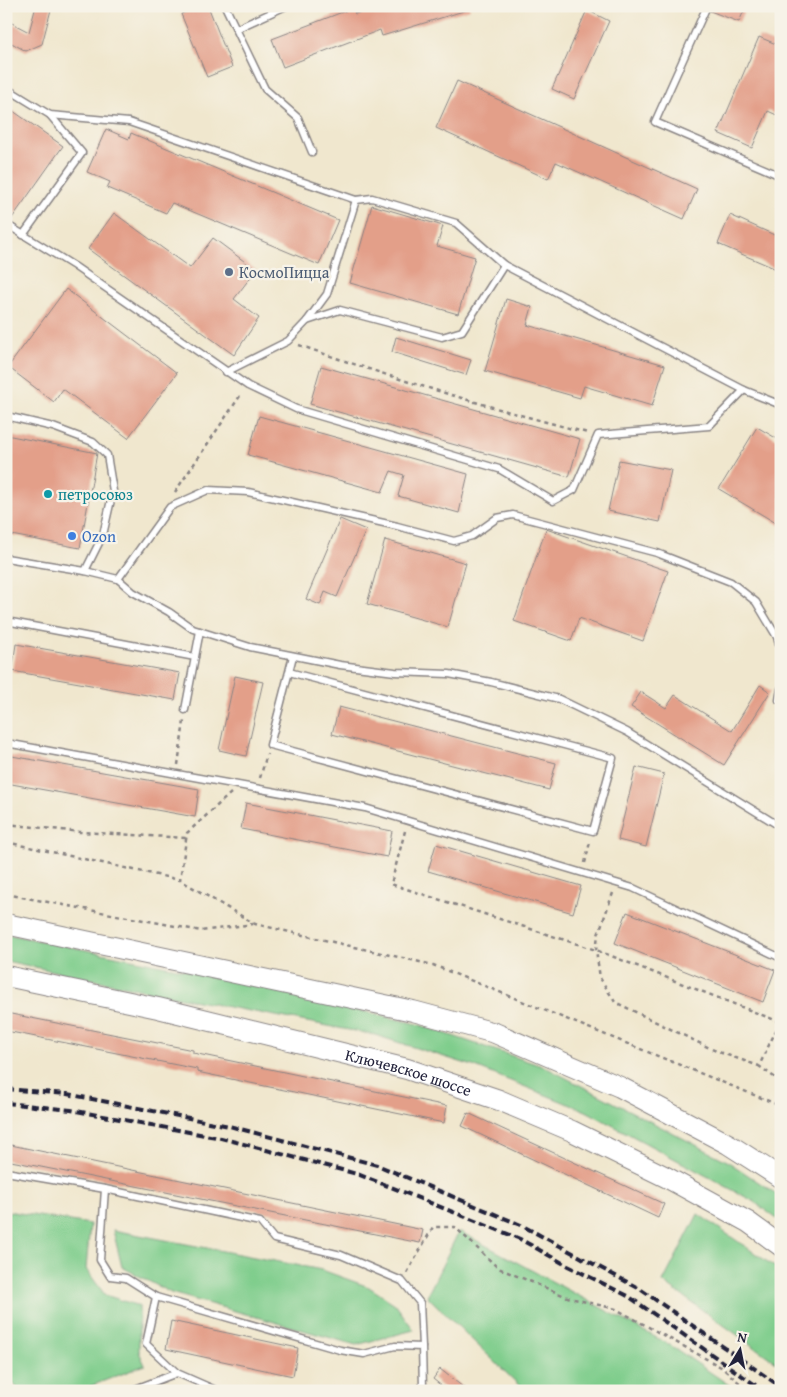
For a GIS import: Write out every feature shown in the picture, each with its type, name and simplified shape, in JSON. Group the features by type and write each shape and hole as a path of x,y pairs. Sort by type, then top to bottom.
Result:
{"main road":[{"path":"6,924 403,1009 495,1033 620,1088 728,1144 781,1178"},
{"name":"Ключевское шоссе","path":"6,976 158,1008 408,1069 499,1100 572,1131 666,1177 748,1222 781,1246"}],"lane":[{"path":"225,6 265,89 298,118 312,152"},
{"path":"236,29 286,6"},
{"path":"707,6 656,122 781,176"},
{"path":"6,88 50,115 82,153 23,235"},
{"path":"50,115 129,122 356,200 372,198 456,223 504,265 744,390 781,405"},
{"path":"226,372 288,341 307,321 327,294 356,200"},
{"path":"6,224 74,266 248,386 296,409 500,469 553,501 574,490 598,435 710,426 744,390"},
{"path":"307,321 340,310 442,337 462,331 504,265"},
{"path":"6,416 53,427 93,442 107,455 113,491 102,535 85,571"},
{"path":"118,579 170,507 208,490 248,492 454,541 472,536 497,518 513,514 657,553 731,582 756,602 777,637 781,652"},
{"path":"6,558 85,571 118,579 133,592 170,612 193,629 250,647 340,665 395,672 449,674 491,682 559,699 626,732 781,827"},
{"path":"6,621 195,657"},
{"path":"185,710 200,631"},
{"path":"289,672 613,758 594,830 270,745 293,656"},
{"path":"779,700 781,689"},
{"path":"6,743 365,808 633,888 781,958"},
{"path":"6,1172 105,1189 260,1222 274,1239 341,1256 402,1281 420,1303 423,1387 428,1391"},
{"path":"105,1189 100,1260 110,1276 126,1278 156,1297 340,1350 364,1354 395,1346 422,1347"},
{"path":"156,1297 146,1344 177,1373 218,1391"},
{"path":"130,1391 177,1373"}],"path":[{"path":"288,341 366,369 540,421 598,435"},
{"path":"172,497 248,386"},
{"path":"177,774 185,710"},
{"path":"257,789 270,745"},
{"path":"180,880 187,833 239,786"},
{"path":"408,820 391,884 596,950 780,1022 758,1066"},
{"path":"6,824 80,832 186,838"},
{"path":"582,873 594,830"},
{"path":"6,842 180,880 255,924 433,965 781,1106"},
{"path":"616,883 598,936 596,950 600,978 615,1002 716,1051 758,1066 781,1082"},
{"path":"6,894 201,931 255,924"},
{"path":"402,1281 433,1227 455,1227 498,1268 570,1298 616,1310 721,1366 749,1391"}],"green space":[{"path":"6,934 186,970 417,1024 545,1067 727,1161 781,1197 781,1222 753,1201 586,1111 473,1066 375,1035 166,995 6,961"},
{"path":"6,1211 90,1224 86,1269 105,1295 139,1306 139,1352 145,1365 78,1391 20,1391 6,1376"},
{"path":"698,1214 781,1271 781,1366 663,1282"},
{"path":"113,1230 322,1270 369,1287 395,1304 414,1330 356,1345 171,1293 122,1267"},
{"path":"459,1231 670,1345 738,1391 525,1391 427,1296"}],"building":[{"path":"36,6 52,6 42,44 26,51 6,40 6,20 29,32"},
{"path":"200,6 208,6 232,67 207,77 181,14"},
{"path":"379,6 469,6 470,9 382,36 380,30 283,67 272,39 353,8 355,14"},
{"path":"712,6 746,6 739,22 710,11"},
{"path":"587,10 609,21 574,99 552,89"},
{"path":"759,37 781,46 781,117 768,111 752,148 718,133"},
{"path":"457,81 697,189 684,219 556,162 548,179 436,128"},
{"path":"6,106 63,146 10,221 6,219"},
{"path":"106,129 129,139 131,133 338,220 319,265 172,203 166,213 107,188 110,182 87,172"},
{"path":"372,205 443,226 437,246 475,257 458,314 350,283"},
{"path":"114,213 190,268 213,238 256,270 234,299 259,318 234,355 88,249"},
{"path":"730,215 781,238 781,271 718,244"},
{"path":"66,289 177,373 128,438 63,389 54,402 8,367"},
{"path":"506,299 532,307 527,325 665,365 652,406 584,386 580,398 485,371"},
{"path":"396,337 471,360 466,375 392,352"},
{"path":"321,366 580,439 569,477 310,404"},
{"path":"259,416 468,474 459,513 398,496 404,475 391,471 382,492 248,455"},
{"path":"757,427 781,441 781,526 719,489"},
{"name":"петросоюз","path":"6,435 97,453 80,548 6,534"},
{"path":"619,460 671,470 660,522 608,511"},
{"path":"340,519 366,530 337,597 325,592 320,605 306,599"},
{"path":"546,529 668,571 643,641 579,618 571,641 514,621"},
{"path":"385,540 466,563 448,627 367,604"},
{"path":"16,644 180,673 175,700 12,671"},
{"path":"235,676 263,682 246,756 219,750"},
{"path":"760,685 770,692 724,765 631,707 641,692 666,708 675,695 732,731"},
{"path":"339,707 556,763 549,790 332,734"},
{"path":"6,755 199,789 195,817 6,783"},
{"path":"636,767 664,774 646,847 618,840"},
{"path":"246,803 392,831 387,857 241,829"},
{"path":"436,844 581,886 573,913 428,871"},
{"path":"627,912 775,970 763,1002 615,943"},
{"path":"6,1013 193,1050 193,1053 447,1106 444,1123 197,1072 197,1069 6,1031"},
{"path":"468,1113 664,1204 658,1218 462,1126"},
{"path":"6,1144 423,1230 420,1243 6,1160"},
{"path":"171,1321 298,1348 293,1376 166,1349"},
{"path":"440,1369 468,1391 448,1391 433,1379"}],"railway":[{"path":"6,1089 67,1094 229,1126 377,1165 521,1225 640,1289 781,1387"},
{"path":"6,1103 71,1110 221,1138 357,1174 520,1239 566,1265 628,1296 764,1391"}],"place":[{"name":"КосмоПицца","path":"229,272"},
{"name":"петросоюз","path":"48,494"},
{"name":"Ozon","path":"72,536"}]}
